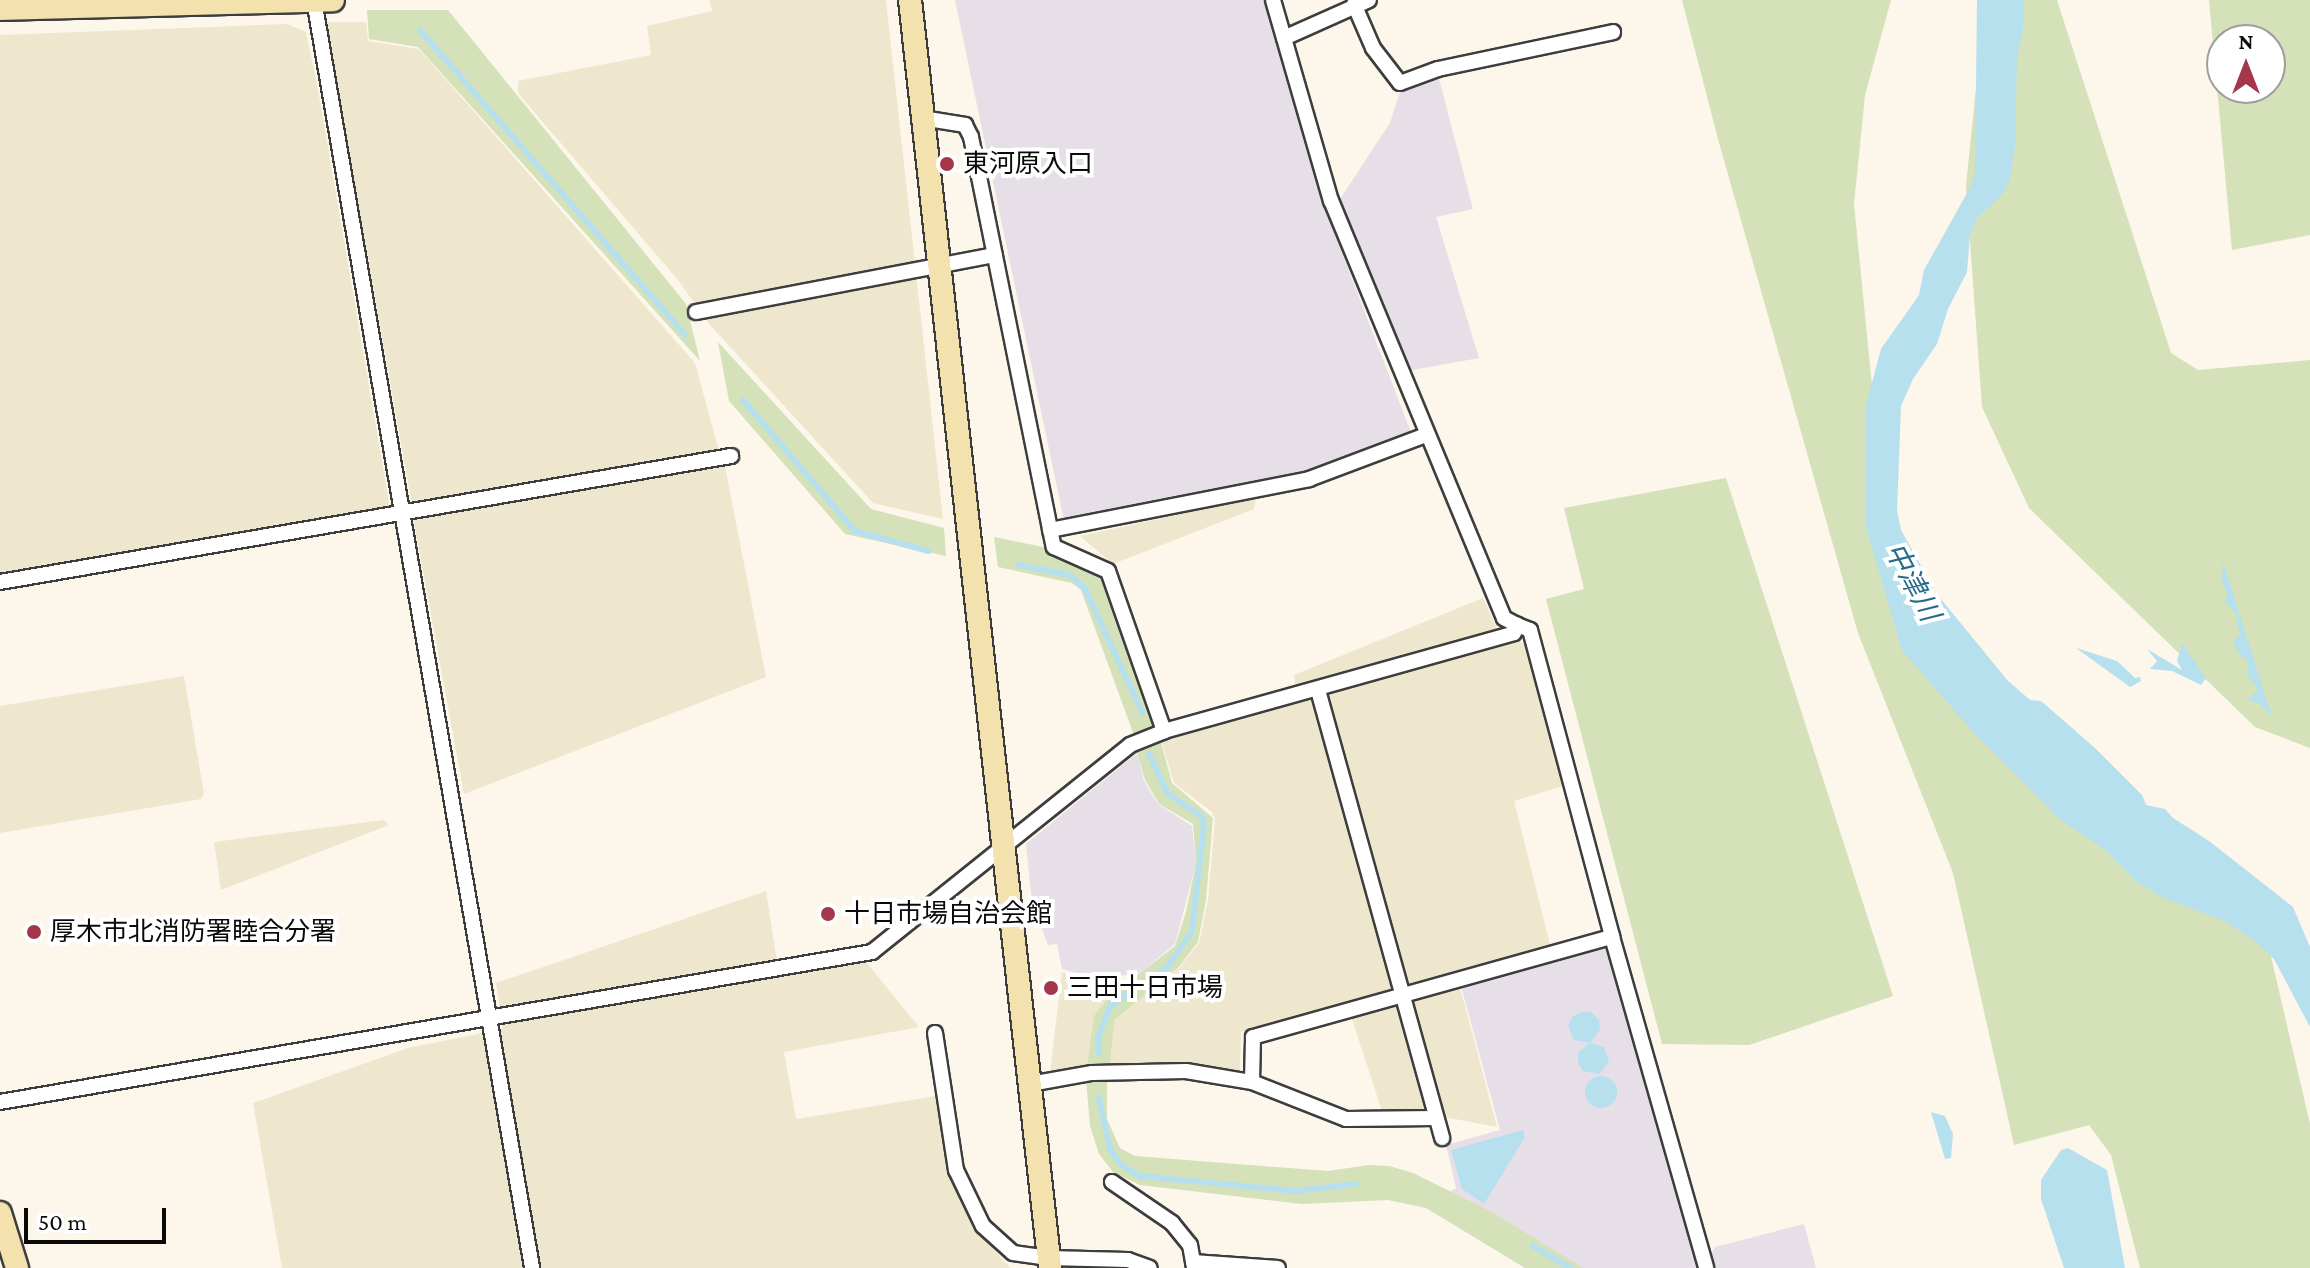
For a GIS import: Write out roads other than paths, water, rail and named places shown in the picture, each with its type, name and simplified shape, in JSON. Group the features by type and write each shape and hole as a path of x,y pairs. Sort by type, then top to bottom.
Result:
{"street":[{"path":"314,0 532,1268"},
{"path":"0,9 333,0"},
{"path":"910,0 1050,1263"},
{"path":"1273,0 1331,201 1426,435 1504,618 1530,630 1612,937 1706,1268"},
{"path":"1284,38 1354,4 1369,0"},
{"path":"1354,4 1373,48 1400,83 1438,69 1577,33 1613,32"},
{"path":"922,118 965,125 971,137 1054,547 1108,571 1164,731"},
{"path":"696,312 995,255"},
{"path":"1050,530 1309,479 1426,435"},
{"path":"0,582 731,456"},
{"path":"0,1102 872,952 1130,745 1164,731 1514,633 1517,625"},
{"path":"1318,690 1442,1138"},
{"path":"1252,1082 1253,1037 1612,937"},
{"path":"935,1033 956,1170 983,1226 1013,1253 1050,1263 1128,1260 1150,1268"},
{"path":"1030,1084 1092,1073 1186,1071 1252,1082 1346,1119 1436,1118"},
{"path":"1112,1182 1172,1223 1190,1245 1193,1265 1278,1268"},
{"path":"0,1213 17,1268"}],"water":[{"name":"中津川","path":"1977,0 2023,0 2024,22 2017,58 2015,148 2010,179 2001,196 1977,218 1970,235 1967,272 1948,309 1937,344 1913,379 1901,406 1897,510 1901,530 1936,593 2008,681 2030,700 2041,701 2095,748 2142,795 2146,805 2165,809 2293,907 2310,947 2310,1027 2274,959 2255,941 2225,921 2164,898 2137,882 2107,851 2059,819 1972,731 1902,650 1865,524 1866,405 1881,349 1919,295 1924,270 1971,186 1975,172"},
{"path":"2223,561 2272,717 2259,703 2247,700 2257,691 2256,685 2247,677 2248,661 2240,655 2233,642 2241,634 2236,623 2238,616 2224,601 2228,596 2222,580"},
{"path":"2182,643 2206,678 2201,685 2172,671 2150,669 2157,661 2147,649 2182,670 2177,661"},
{"path":"2076,648 2117,661 2135,678 2140,677 2141,681 2130,687"},
{"path":"1581,1012 1591,1012 1599,1020 1600,1030 1590,1043 1604,1047 1609,1062 1599,1074 1583,1071 1578,1063 1578,1053 1589,1043 1574,1040 1568,1026 1572,1017"},
{"path":"1601,1076 1612,1081 1617,1092 1612,1103 1601,1108 1590,1103 1585,1092 1590,1081"},
{"path":"1931,1112 1945,1116 1953,1134 1951,1158 1945,1159"},
{"path":"1523,1130 1525,1137 1484,1204 1462,1189 1451,1150"},
{"path":"2068,1148 2107,1170 2125,1268 2064,1268 2041,1199 2041,1180 2061,1150"}],"waterway":[{"path":"420,30 685,335"},
{"path":"743,400 855,531 928,551"},
{"path":"1019,565 1070,575 1085,589 1142,712"},
{"path":"1099,1053 1098,1038 1110,1006 1168,966 1192,931 1204,824 1200,815 1168,794 1149,754"},
{"path":"1099,1098 1110,1149 1120,1164 1140,1176 1295,1191 1356,1184"},
{"path":"1533,1246 1570,1268"}],"place":[{"name":"東河原入口","path":"947,164"},
{"name":"十日市場自治会館","path":"828,914"},
{"name":"厚木市北消防署睦合分署","path":"34,932"},
{"name":"三田十日市場","path":"1051,988"}]}
